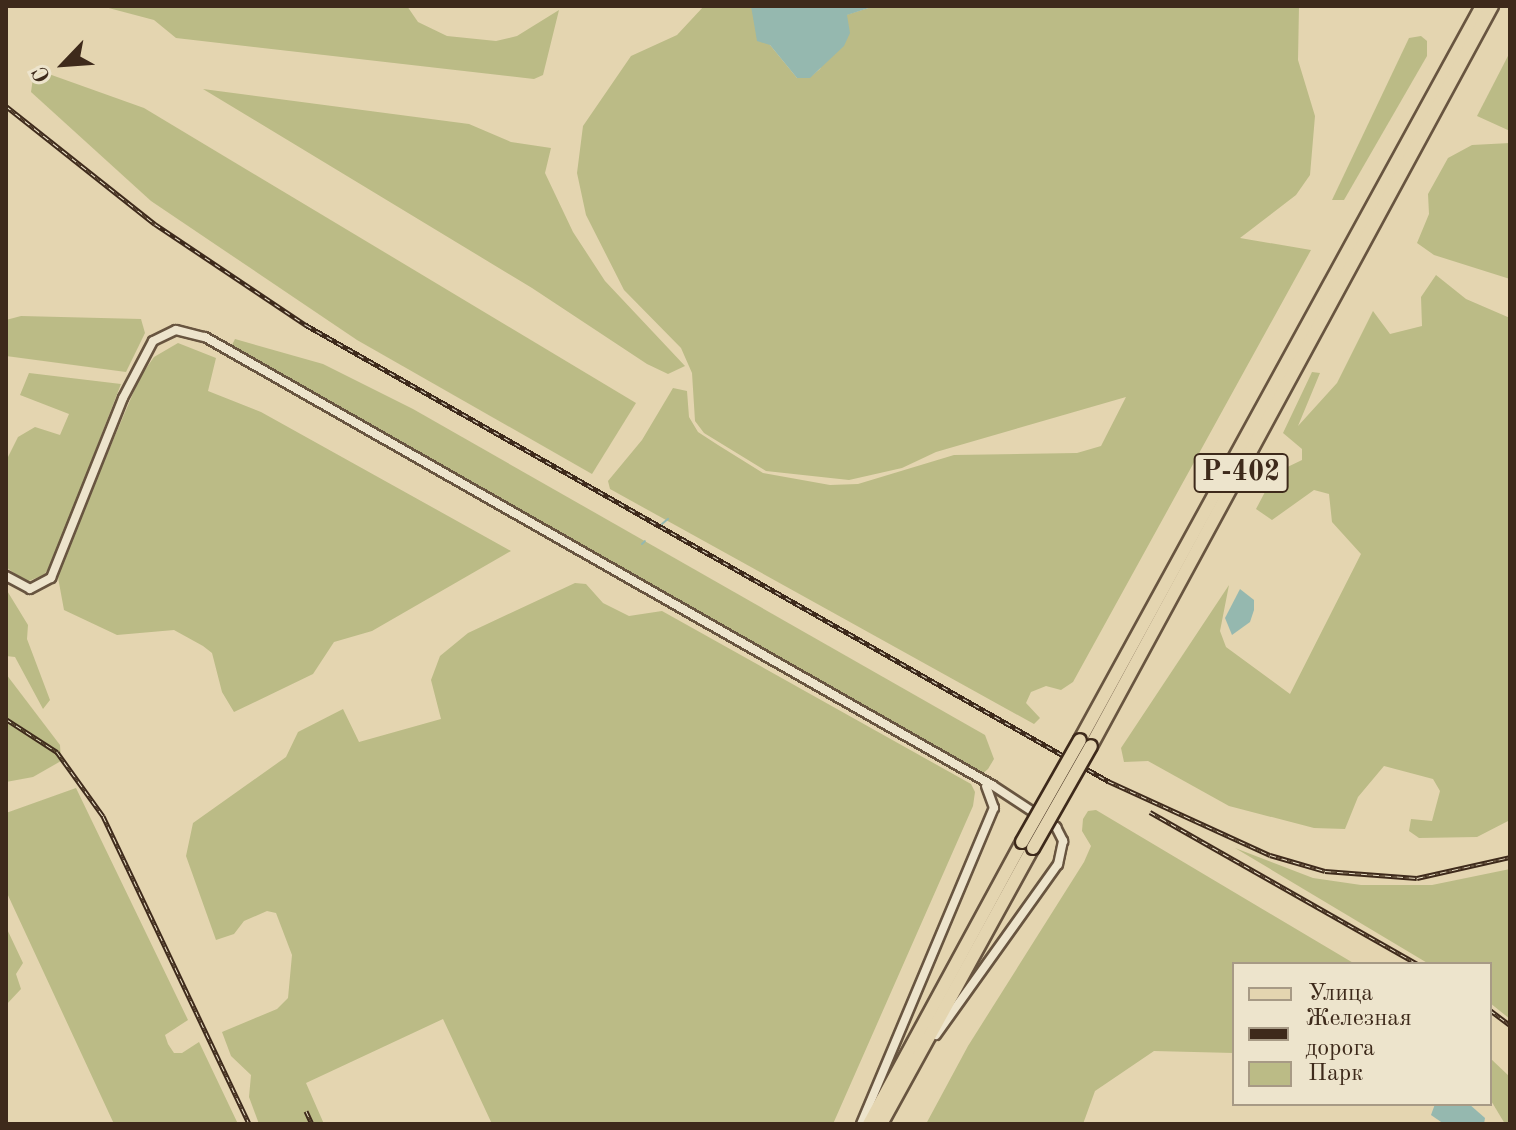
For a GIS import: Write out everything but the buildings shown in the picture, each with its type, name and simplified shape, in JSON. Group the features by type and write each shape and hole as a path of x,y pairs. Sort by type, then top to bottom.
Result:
{"main road":[{"name":"Р-402","path":"1086,743 1482,6"},
{"name":"Р-402","path":"869,1124 1086,743 1492,6"},
{"name":"Р-402","path":"881,1124 1028,845"}],"street":[{"path":"6,576 30,589 51,578 144,355 163,334 190,332 321,401 1028,807 1060,833 1062,856 930,1045 888,1124"},
{"path":"861,1124 994,808 991,790 962,770"},
{"path":"994,808 1008,801 1028,807"}],"green space":[{"path":"101,6 407,6 418,22 447,36 496,41 517,36 559,10 543,75 534,79 176,38 154,20"},
{"path":"704,6 751,6 770,45 797,78 810,77 820,69 846,15 875,6 1299,6 1298,60 1315,116 1310,175 1296,195 1240,238 1311,250 1073,682 1061,690 1046,686 1031,692 1026,703 1040,718 1034,724 610,489 608,481 642,440 673,388 687,391 689,417 698,432 763,473 830,485 858,484 954,455 1077,453 1101,446 1126,397 936,452 902,468 849,480 766,471 704,433 695,421 692,373 681,348 624,290 586,215 577,173 583,126 631,56 677,35"},
{"path":"1421,36 1427,41 1427,56 1344,200 1332,200 1409,38"},
{"path":"1510,52 1510,131 1477,116"},
{"path":"46,73 144,108 636,403 592,474 357,340 151,201 31,92 33,78"},
{"path":"203,89 469,124 511,142 551,148 545,173 573,232 605,281 685,366 668,374 647,364 532,288"},
{"path":"1510,143 1510,279 1434,255 1417,243 1429,214 1428,194 1448,158 1472,145"},
{"path":"1436,275 1466,299 1510,318 1510,820 1477,837 1419,838 1409,831 1411,819 1432,821 1440,791 1433,779 1384,766 1358,797 1345,829 1314,828 1229,806 1148,761 1124,762 1121,748 1229,585 1220,631 1226,647 1290,694 1361,554 1332,522 1329,494 1314,490 1272,520 1256,509 1275,473 1302,460 1302,449 1283,433 1312,372 1320,373 1298,426 1337,383 1373,311 1390,334 1422,326 1421,297"},
{"path":"21,316 141,319 145,333 126,372 6,356 6,320"},
{"path":"235,339 323,364 413,409 985,735 994,759 982,774 848,702 232,345"},
{"path":"178,343 216,358 208,391 261,412 511,551 372,631 334,642 313,674 234,712 222,692 212,653 203,646 174,630 117,635 64,610 57,572 140,377 154,357"},
{"path":"29,373 121,384 51,565 44,575 26,582 6,567 6,461 18,437 35,427 60,435 69,414 20,395"},
{"path":"575,583 586,584 603,603 629,616 662,611 971,784 975,792 973,806 833,1124 492,1124 443,1019 306,1083 324,1124 259,1124 249,1097 251,1075 231,1056 222,1032 277,1009 288,998 292,955 276,913 267,911 244,921 234,934 216,940 186,856 193,823 286,757 298,732 343,709 359,742 441,719 431,680 440,656 468,633"},
{"path":"6,589 28,625 27,639 50,700 43,709 15,657 6,656"},
{"path":"6,674 60,745 61,761 33,777 6,782"},
{"path":"76,788 188,1020 165,1035 168,1044 174,1053 182,1053 199,1042 238,1124 114,1124 6,891 6,813"},
{"path":"1096,810 1352,962 1232,962 1232,1053 1154,1051 1095,1091 1083,1124 926,1124 968,1046 1084,862 1091,846 1082,831 1083,819 1088,811"},
{"path":"1235,848 1313,878 1361,885 1432,885 1510,869 1510,1019 1492,1005 1492,962 1426,962"},
{"path":"6,927 23,963 16,974 21,989 6,1005"},
{"path":"1492,1060 1510,1077 1510,1124 1505,1124 1492,1102"}],"water":[{"path":"751,6 875,6 847,15 850,33 844,46 810,78 797,78 770,45 757,41"},
{"path":"1240,589 1254,600 1254,610 1250,622 1232,635 1225,618"},
{"path":"1434,1106 1471,1106 1485,1118 1484,1124 1444,1124 1431,1115"}],"waterway":[{"path":"662,524 668,519"},
{"path":"642,544 645,541"}],"railway":[{"path":"6,106 155,224 306,325 1108,781 1270,855 1325,871 1417,878 1510,857"},
{"path":"6,719 57,752 103,816 249,1124"},
{"path":"1150,812 1414,962"},
{"path":"1492,1012 1510,1025"},
{"path":"306,1111 312,1124"}]}
